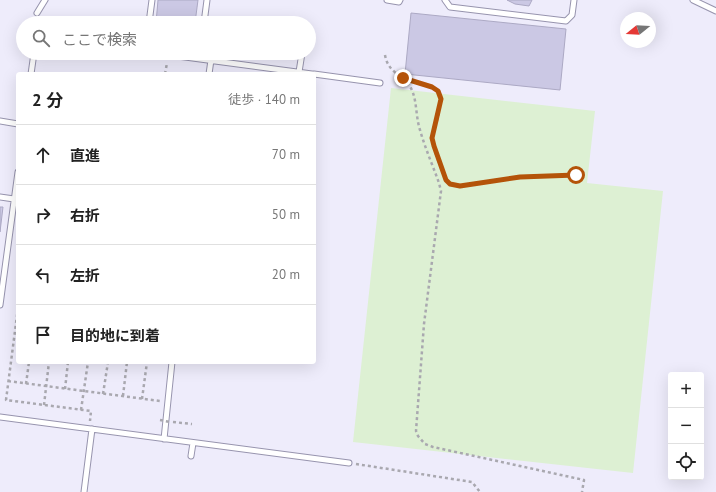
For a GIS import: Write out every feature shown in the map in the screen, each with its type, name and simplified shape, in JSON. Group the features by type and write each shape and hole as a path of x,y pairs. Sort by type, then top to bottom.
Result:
{"lane":[{"path":"37,13 45,0"},
{"path":"150,16 152,0"},
{"path":"205,16 207,0"},
{"path":"388,0 399,2 400,0"},
{"path":"445,0 450,7 566,21 572,15 574,0"},
{"path":"693,0 716,11"},
{"path":"31,72 33,60"},
{"path":"209,72 211,60 299,72 301,60"},
{"path":"316,74 380,83"},
{"path":"0,122 16,124"},
{"path":"0,305 16,186"},
{"path":"0,198 14,199"},
{"path":"164,439 172,364"},
{"path":"0,417 349,463"},
{"path":"84,492 90,429"},
{"path":"190,456 193,443"}],"path":[{"path":"385,55 386,62 389,67 410,84 415,96 420,131 441,191 424,324 416,431 418,436 425,444 433,448 584,480 582,492"},
{"path":"403,78 432,87 438,91 441,99 432,138 446,180 450,184 460,186 520,177 576,175 583,173"},
{"path":"16,323 6,400 91,411 90,429"},
{"path":"26,384 29,364"},
{"path":"44,404 49,364"},
{"path":"65,389 68,364"},
{"path":"81,410 88,364"},
{"path":"103,394 108,364"},
{"path":"123,396 127,364"},
{"path":"142,399 147,364"},
{"path":"8,381 162,402"},
{"path":"160,420 192,424"},
{"path":"349,463 472,482 480,492"}],"shaded area":[{"path":"0,0 716,0 716,492 0,492"}],"green space":[{"path":"391,88 595,111 587,183 663,191 633,473 353,442"}],"building":[{"path":"158,0 198,0 196,16 157,16"},
{"path":"507,0 532,0 529,6 515,4"},
{"path":"411,13 566,29 560,90 405,74"},
{"path":"0,207 3,207 0,232"}],"route":[{"path":"403,78 432,87 438,91 441,99 432,138 446,180 450,184 460,186 520,177 576,175"}]}
